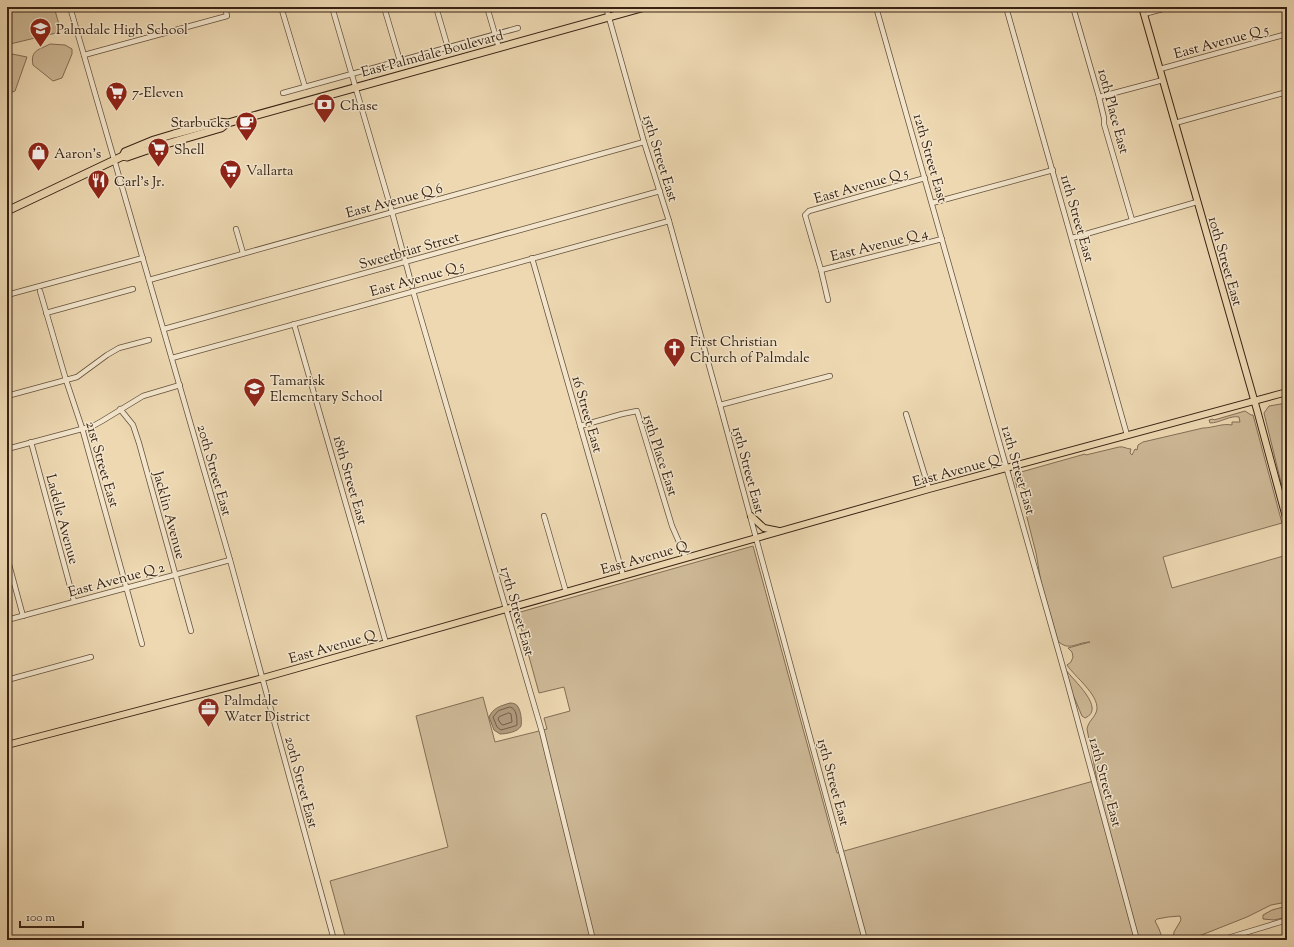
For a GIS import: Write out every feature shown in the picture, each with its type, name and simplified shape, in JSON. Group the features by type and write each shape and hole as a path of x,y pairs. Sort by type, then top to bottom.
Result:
{"highway":[{"name":"East Palmdale Boulevard","path":"123,156 127,158 176,141 221,128 226,124 645,7"},
{"name":"East Palmdale Boulevard","path":"7,211 123,156 124,152 154,140 218,122 226,124"},
{"path":"176,141 178,138 200,130 205,126"}],"main road":[{"name":"10th Street East","path":"1142,7 1287,521"},
{"name":"East Avenue Q","path":"7,745 263,678 929,489 1287,392"},
{"path":"751,516 764,528 780,531"}],"street":[{"name":"20th Street East","path":"70,7 230,560 334,940"},
{"path":"84,55 227,16 225,7"},
{"path":"281,7 305,87"},
{"name":"17th Street East","path":"332,7 542,732 593,940"},
{"path":"384,7 400,61"},
{"path":"436,7 448,48"},
{"path":"487,7 499,48"},
{"name":"15th Street East","path":"606,7 644,142 669,221 751,516 865,940"},
{"name":"12th Street East","path":"876,7 1008,468 1136,940"},
{"name":"11th Street East","path":"1006,7 1127,435"},
{"name":"10th Place East","path":"1073,7 1132,220"},
{"path":"1144,14 1170,7"},
{"name":"East Palmdale Boulevard","path":"283,93 518,28"},
{"name":"East Avenue Q 5","path":"1160,69 1287,34"},
{"path":"1099,98 1163,80"},
{"path":"1175,123 1287,92"},
{"name":"East Avenue Q 6","path":"149,280 644,142"},
{"path":"932,203 1053,170"},
{"name":"East Avenue Q 5","path":"821,270 805,215 809,211 925,178"},
{"name":"Sweetbriar Street","path":"164,329 660,191"},
{"path":"1072,238 1197,202"},
{"name":"East Avenue Q 5","path":"172,358 294,324 413,288 669,221"},
{"path":"236,229 243,253"},
{"name":"East Avenue Q 4","path":"821,270 942,239"},
{"path":"7,295 143,258"},
{"name":"16 Street East","path":"532,258 623,576"},
{"path":"821,270 828,300"},
{"path":"46,313 133,289"},
{"name":"21st Street East","path":"40,291 66,380 82,428 142,644"},
{"name":"18th Street East","path":"294,324 386,643"},
{"path":"7,396 77,377 119,348 148,340"},
{"path":"720,405 830,376"},
{"path":"7,449 102,421 143,396 180,385"},
{"name":"Jacklin Avenue","path":"120,409 133,425 139,443 191,631"},
{"name":"15th Place East","path":"580,426 637,411 672,526 686,558"},
{"path":"906,414 929,489"},
{"name":"Ladelle Avenue","path":"31,442 74,601"},
{"path":"544,516 566,592"},
{"path":"7,557 23,616"},
{"name":"East Avenue Q 2","path":"7,620 230,560"},
{"path":"7,680 91,657"},
{"path":"1221,940 1287,920"}],"shaded area":[{"path":"11,7 54,7 60,28 56,33 10,44 7,29 7,16"},
{"path":"50,44 65,45 72,49 72,54 62,78 53,81 33,65 32,60 36,51"},
{"path":"7,53 27,57 15,91 7,94"},
{"path":"1287,403 1287,507 1264,413 1269,406"},
{"path":"1245,411 1253,415 1282,523 1163,557 1172,588 1287,555 1287,902 1271,905 1247,917 1194,938 1201,937 1196,940 1173,940 1174,932 1181,920 1180,916 1157,919 1155,921 1163,940 346,940 330,881 448,847 416,716 483,697 495,742 547,729 544,718 570,711 564,687 539,693 517,613 753,546 837,853 1097,780 1087,729 1096,712 1096,703 1094,697 1067,665 1071,662 1073,657 1072,652 1068,648 1090,642 1066,646 1058,641 1041,582 1036,553 1022,498 1030,493 1018,486 1017,488 1014,474 1085,454 1119,447 1131,449 1130,453 1132,455 1135,449 1137,450 1138,445 1143,442 1203,428 1232,425 1232,422 1240,422 1239,417 1229,418 1214,423 1210,423 1209,420 1214,420"},
{"path":"1066,670 1090,701 1092,708 1091,714 1085,718 1082,716 1071,690"},
{"path":"1287,906 1287,917 1274,920 1263,919 1263,915 1272,910"}],"water":[{"path":"510,703 516,704 519,709 521,726 515,731 500,734 494,730 489,717 497,708"}],"place":[{"name":"Palmdale High School","path":"41,48"},
{"name":"7-Eleven","path":"116,112"},
{"name":"Chase","path":"324,124"},
{"name":"Starbucks","path":"246,142"},
{"name":"Shell","path":"158,168"},
{"name":"Aaron's","path":"39,172"},
{"name":"Vallarta","path":"231,190"},
{"name":"Carl's Jr.","path":"99,200"},
{"name":"First Christian Church of Palmdale","path":"674,368"},
{"name":"Tamarisk Elementary School","path":"254,408"},
{"name":"Palmdale Water District","path":"208,728"}]}
